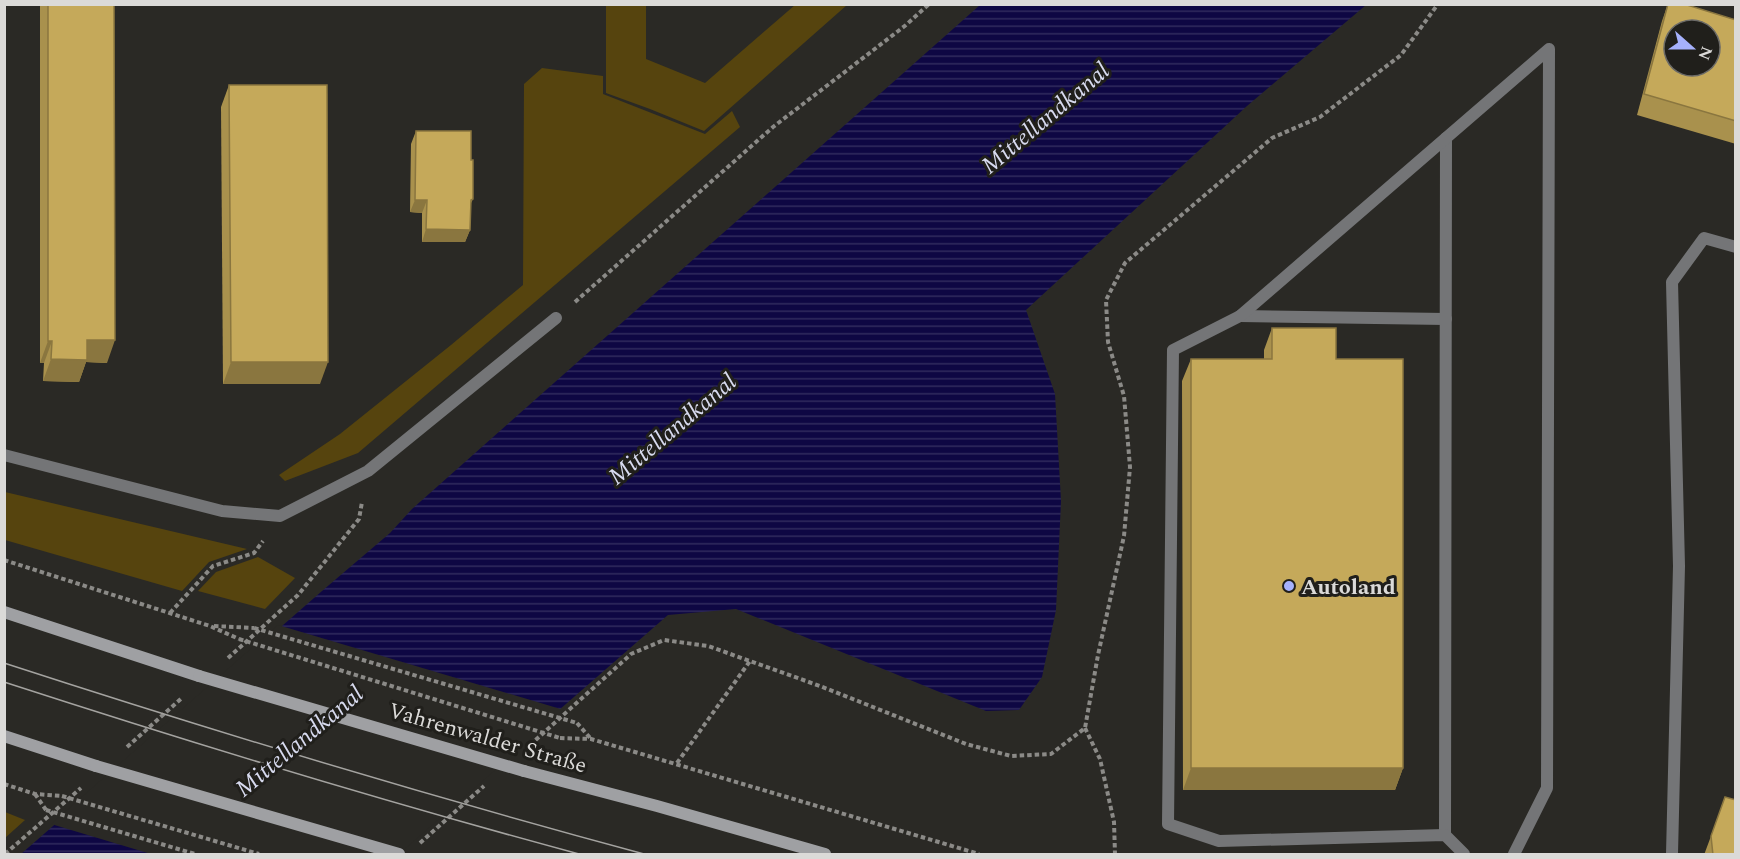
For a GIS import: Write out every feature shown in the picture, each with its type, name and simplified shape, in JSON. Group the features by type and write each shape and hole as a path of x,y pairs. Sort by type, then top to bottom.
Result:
{"main road":[{"name":"Vahrenwalder Straße","path":"4,612 199,676 524,771 657,806 825,855"},
{"path":"4,736 96,766 399,855"}],"lane":[{"path":"1445,836 1219,841 1168,824 1173,350 1240,316 1549,50 1547,788 1514,855"},
{"path":"1446,138 1445,836 1464,855"},
{"path":"1672,855 1679,566 1672,282 1704,238 1736,247"},
{"path":"1240,316 1446,319"},
{"path":"4,455 222,511 280,516 368,471 556,318"}],"path":[{"path":"556,318 773,128 906,25 929,4"},
{"path":"1114,855 1114,822 1100,759 1085,728 1124,536 1130,467 1124,396 1108,342 1106,300 1125,263 1272,138 1320,117 1401,55 1438,4"},
{"path":"224,661 298,595 359,519 368,471"},
{"path":"169,613 213,566 254,553 280,516"},
{"path":"4,560 210,626 239,639 560,738 591,739 979,855"},
{"path":"210,626 254,628 577,723 591,739"},
{"path":"527,747 631,654 664,640 708,646 820,686 966,744 1011,756 1051,754 1085,728"},
{"path":"677,764 750,661"},
{"path":"119,754 189,692"},
{"path":"4,784 35,794 62,796 259,855"},
{"path":"5,855 84,785"},
{"path":"415,847 484,785"},
{"path":"35,794 46,810 195,855"}],"shaded area":[{"path":"606,5 646,5 646,59 705,83 795,5 847,5 704,131 606,93"},
{"path":"542,68 603,76 603,94 705,134 732,111 740,127 358,453 285,481 279,475 340,434 523,285 524,84"},
{"path":"5,492 247,549 209,562 182,591 5,540"},
{"path":"258,557 295,578 265,609 198,591 216,572"},
{"path":"5,812 25,820 4,838"}],"water":[{"name":"Mittellandkanal","path":"980,5 1366,5 1247,106 1026,310 1055,394 1061,501 1056,610 1042,677 1019,710 986,711 736,609 668,615 394,854 21,854 390,533 412,509"}],"pier":[{"path":"278,625 564,710 399,854 151,854 51,824"}],"building":[{"path":"48,4 114,4 115,340 87,340 87,360 51,359 52,341 48,341"},
{"path":"1668,4 1684,4 1736,20 1736,121 1644,94 1662,26 1662,78 1722,78 1722,18 1664,18"},
{"path":"229,85 327,85 328,362 231,362"},
{"path":"416,131 471,131 473,199 471,200 470,230 426,229 427,200 415,200"},
{"name":"Autoland","path":"1272,328 1336,328 1336,359 1403,359 1403,768 1191,768 1191,359 1272,359"},
{"path":"1725,797 1736,800 1736,855 1713,855 1711,836"}],"tram line":[{"path":"4,663 323,763 644,854"},
{"path":"4,682 291,772 579,854"}],"place":[{"name":"Autoland","path":"1289,586"}]}
